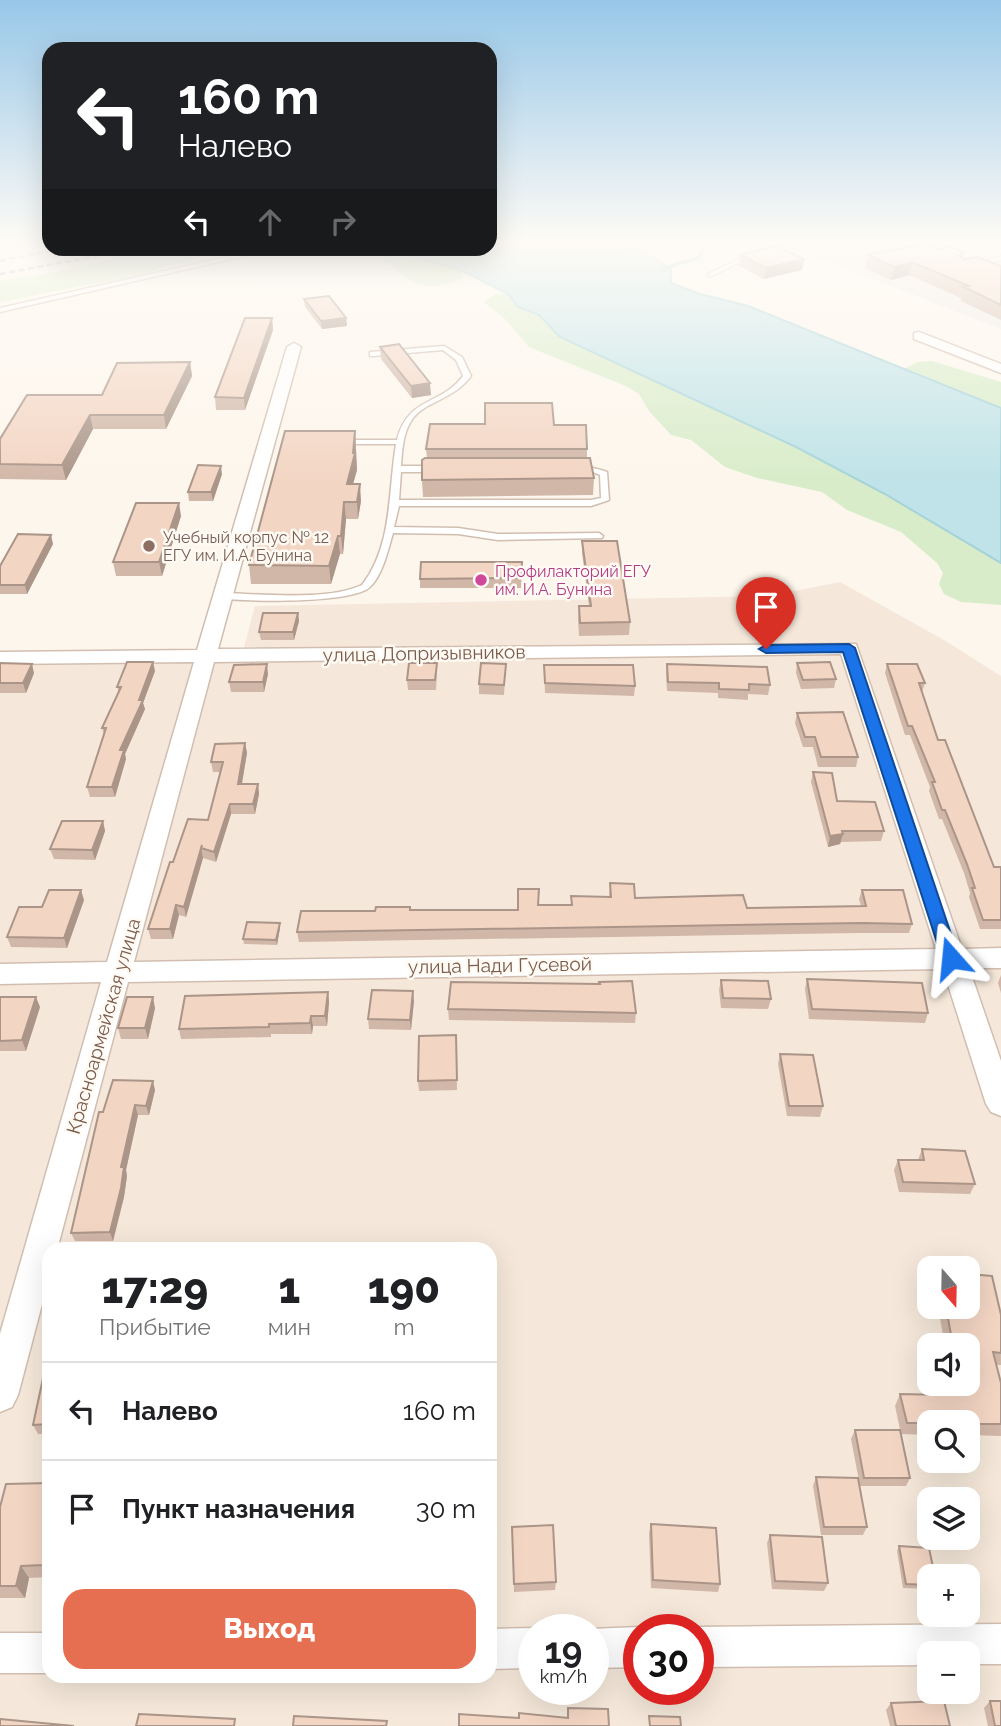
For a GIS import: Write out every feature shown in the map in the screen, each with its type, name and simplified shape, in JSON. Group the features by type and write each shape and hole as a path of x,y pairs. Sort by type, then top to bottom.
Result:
{"street":[{"path":"919,336 1001,369"},
{"name":"Красноармейская улица","path":"43,1242 223,596 274,442 295,347"},
{"name":"улица Допризывников","path":"0,658 849,648 951,958"},
{"path":"951,958 1001,1104"},
{"name":"улица Нади Гусевой","path":"0,974 1001,958"},
{"name":"Красноармейская улица","path":"0,1395 42,1244"},
{"path":"714,1647 1001,1644"},
{"path":"497,1649 518,1648"},
{"path":"0,1653 42,1653"}],"lane":[{"path":"223,596 330,596 366,586 389,530 398,470 398,442 411,415 447,396 464,380 466,369 454,354 440,348 373,354"},
{"path":"333,442 398,442"},
{"path":"394,503 591,503 605,500 604,474 589,469 562,469"},
{"path":"398,470 452,470"},
{"path":"389,530 458,531 498,537 599,536"}],"shaded area":[{"path":"984,323 1001,323 1001,329"},
{"path":"840,582 944,640 1001,676 1001,1726 0,1726 0,658 242,655 255,606 769,596"}],"green space":[{"path":"508,323 546,323 560,337 796,447 885,494 1001,563 1001,605 961,602 944,594 939,584 943,573 937,563 901,532 847,510 822,492 757,478 725,467 691,440 671,435 649,411 639,394 626,386 529,347"},
{"path":"932,361 1001,382 1001,408 904,369 918,362"}],"water":[{"path":"546,323 789,323 1001,408 1001,563 885,494 796,447 560,337"}],"building":[{"path":"243,323 270,323 244,398 215,397"},
{"path":"399,344 430,383 411,386 380,347"},
{"path":"190,362 164,415 90,415 62,465 0,464 0,439 27,395 102,395 117,363"},
{"path":"485,403 552,403 554,425 586,425 587,449 426,449 430,424 485,424"},
{"path":"285,431 355,431 355,453 347,484 360,484 357,502 344,502 341,536 338,536 329,566 249,565"},
{"path":"590,458 594,478 422,480 422,460"},
{"path":"198,465 221,466 211,492 188,492"},
{"name":"Учебный корпус № 12 ЕГУ им. И.А. Бунина","path":"136,503 179,503 159,562 113,562"},
{"path":"18,534 51,535 25,585 0,585 0,566"},
{"path":"582,541 617,541 630,622 580,623 579,606 591,606"},
{"path":"421,562 522,562 521,578 420,579"},
{"path":"263,613 298,613 293,632 259,632"},
{"path":"127,662 153,662 139,700 143,700 120,750 124,750 112,787 87,787 106,728 102,728 121,687 117,687"},
{"path":"830,662 836,679 803,680 797,663"},
{"path":"0,663 32,664 23,683 0,683"},
{"path":"409,663 437,663 435,680 407,680"},
{"path":"481,663 506,664 504,685 479,684"},
{"path":"267,664 263,682 229,682 234,665"},
{"path":"667,664 767,667 770,685 749,684 749,690 719,689 719,683 668,682"},
{"path":"887,664 917,664 925,683 919,683 938,740 945,740 994,867 1001,867 1001,920 983,920 967,864 945,810 942,810 932,782 935,782 912,726 908,726"},
{"path":"544,665 633,665 635,686 545,683"},
{"path":"843,712 858,757 821,757 815,737 805,737 797,713"},
{"path":"245,743 238,784 258,784 253,804 230,804 214,852 201,848 184,907 176,905 170,929 148,929 170,862 173,862 188,819 208,820 223,762 211,762 215,744"},
{"path":"813,772 832,773 837,801 875,802 884,831 842,831 843,834 830,836"},
{"path":"62,821 103,821 92,850 50,849"},
{"path":"610,883 634,884 635,898 743,895 747,908 866,906 862,890 903,890 912,924 297,932 301,911 375,911 376,907 410,907 410,910 518,910 518,889 539,889 538,905 572,905 571,896 611,897"},
{"path":"49,890 81,890 64,938 7,937 19,907 42,907"},
{"path":"247,922 280,923 276,940 243,939"},
{"path":"807,979 922,983 928,1013 812,1009"},
{"path":"721,980 768,981 771,999 723,998"},
{"path":"632,981 636,1013 448,1009 451,982 600,984 599,982"},
{"path":"372,990 413,991 410,1020 368,1019"},
{"path":"328,992 325,1016 311,1016 310,1023 269,1024 269,1027 179,1029 185,996"},
{"path":"0,997 36,997 22,1040 0,1041"},
{"path":"127,997 153,997 145,1028 118,1028"},
{"path":"456,1035 457,1080 418,1081 419,1036"},
{"path":"780,1054 813,1055 823,1106 789,1106"},
{"path":"113,1080 153,1081 146,1106 135,1105 121,1167 124,1167 121,1188 110,1232 71,1233 99,1112 103,1112"},
{"path":"922,1149 965,1151 975,1184 903,1182 898,1160 924,1160"},
{"path":"980,1275 992,1276 1001,1315 1001,1353 993,1352 1001,1383 1001,1424 980,1424 980,1410 917,1410 917,1423 907,1423 900,1394 980,1396 980,1333 951,1333 948,1320 980,1320"},
{"path":"42,1383 42,1424 33,1425"},
{"path":"855,1430 900,1430 910,1478 864,1478"},
{"path":"816,1477 858,1478 867,1527 824,1527"},
{"path":"42,1483 42,1565 21,1566 16,1586 0,1586 0,1507 6,1484"},
{"path":"651,1524 716,1528 720,1584 653,1580"},
{"path":"553,1525 556,1582 514,1584 512,1527"},
{"path":"770,1535 822,1537 828,1583 775,1581"},
{"path":"899,1546 929,1550 932,1564 917,1564 917,1584 906,1584"},
{"path":"990,1701 1001,1701 1001,1726 995,1726"},
{"path":"891,1703 945,1704 950,1726 896,1726"},
{"path":"568,1708 608,1709 609,1726 459,1726 459,1714 519,1718 519,1713 568,1718"},
{"path":"139,1714 235,1719 234,1726 136,1726"},
{"path":"294,1716 387,1721 386,1726 293,1726"},
{"path":"649,1716 680,1717 681,1726 650,1726"},
{"path":"0,1719 74,1726 0,1726"}],"place":[{"name":"Учебный корпус № 12 ЕГУ им. И.А. Бунина","path":"149,546"},
{"name":"Профилакторий ЕГУ им. И.А. Бунина","path":"481,580"}],"route":[{"path":"766,649 849,648 951,958"}]}
